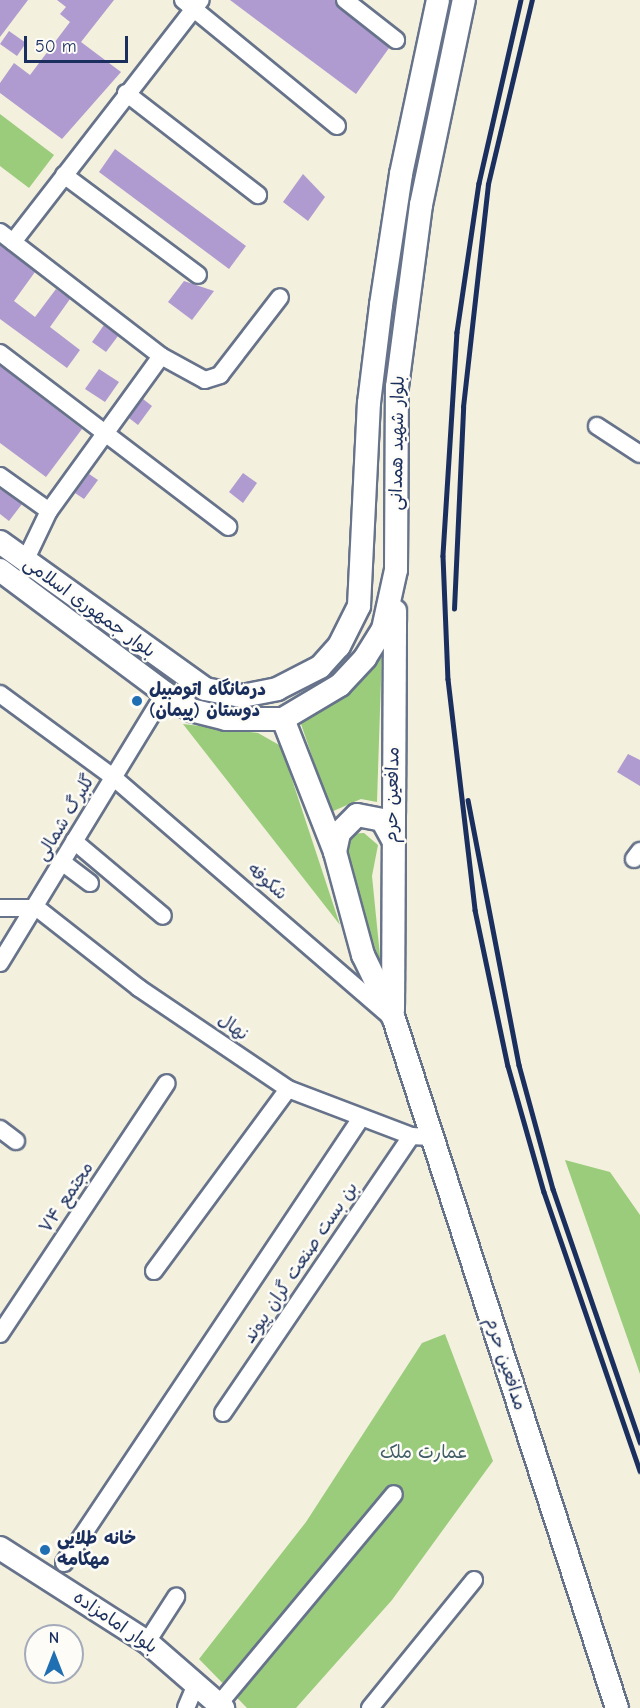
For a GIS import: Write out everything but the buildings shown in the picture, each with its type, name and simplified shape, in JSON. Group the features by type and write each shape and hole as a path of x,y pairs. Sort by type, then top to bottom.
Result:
{"main road":[{"name":"بلوار شهید همدانی","path":"178,673 226,695 260,694 320,667 348,633 362,587 375,352 401,174 438,0"},
{"name":"بلوار شهید همدانی","path":"283,719 340,685 366,658 383,629 396,570 401,355 421,205 464,0"},
{"path":"375,352 401,355"},
{"name":"بلوار جمهوری اسلامی","path":"0,542 178,673"},
{"name":"بلوار جمهوری اسلامی","path":"0,570 165,693"},
{"name":"مدافعین حرم","path":"396,570 392,838 394,1019 421,1136 616,1708"},
{"path":"178,673 165,693 191,710 226,719 283,719"},
{"name":"مدافعین حرم","path":"283,719 335,852 363,955 394,1019"},
{"path":"335,852 339,833 357,815 382,820 392,838"},
{"name":"بلوار امامزاده","path":"0,1548 147,1642 197,1682 221,1706"}],"street":[{"path":"345,0 396,40"},
{"path":"280,297 213,380 199,378 161,356 7,237 64,175 193,3 337,126"},
{"path":"126,93 258,195"},
{"path":"64,175 198,275"},
{"path":"0,353 108,431 228,527"},
{"path":"25,561 49,511 161,356"},
{"path":"597,426 640,454"},
{"path":"0,476 49,511"},
{"name":"گلبرگ شمالی","path":"0,963 37,908 74,841 165,693"},
{"name":"شکوفه","path":"0,694 113,777 394,1019"},
{"path":"74,841 163,916"},
{"path":"62,862 90,883"},
{"path":"0,908 37,908"},
{"name":"نهال","path":"37,908 139,988 288,1089 361,1118 421,1136"},
{"name":"مجتمع ۷۴","path":"0,1334 167,1083"},
{"path":"154,1271 288,1089"},
{"path":"64,1563 361,1118"},
{"path":"0,1129 16,1141"},
{"name":"بن بست صنعت گران پیوند","path":"223,1413 421,1136"},
{"path":"221,1706 394,1494"},
{"path":"369,1708 474,1580"},
{"path":"147,1642 176,1597"},
{"path":"186,1708 197,1682"}],"green space":[{"path":"0,114 54,155 29,188 0,166"},
{"path":"382,649 377,802 361,799 331,812 300,721"},
{"path":"183,724 258,733 281,746 340,925"},
{"path":"364,833 378,845 372,876 381,966 345,855 348,834"},
{"path":"565,1160 610,1172 640,1215 640,1374"},
{"name":"عمارت ملک","path":"445,1334 493,1461 392,1600 296,1708 247,1708 199,1659 306,1522 422,1343"}],"railway":[{"path":"521,0 479,183 457,332 443,556 448,679 475,910 508,1066 544,1192 640,1471"},
{"path":"454,609 463,407 488,184 532,0"},
{"path":"468,800 519,1065 553,1189 640,1442"}],"place":[{"name":"درمانگاه اتومبیل دوستان (پیمان)","path":"137,701"},
{"name":"خانه طلایی مهکامه","path":"45,1550"}]}
